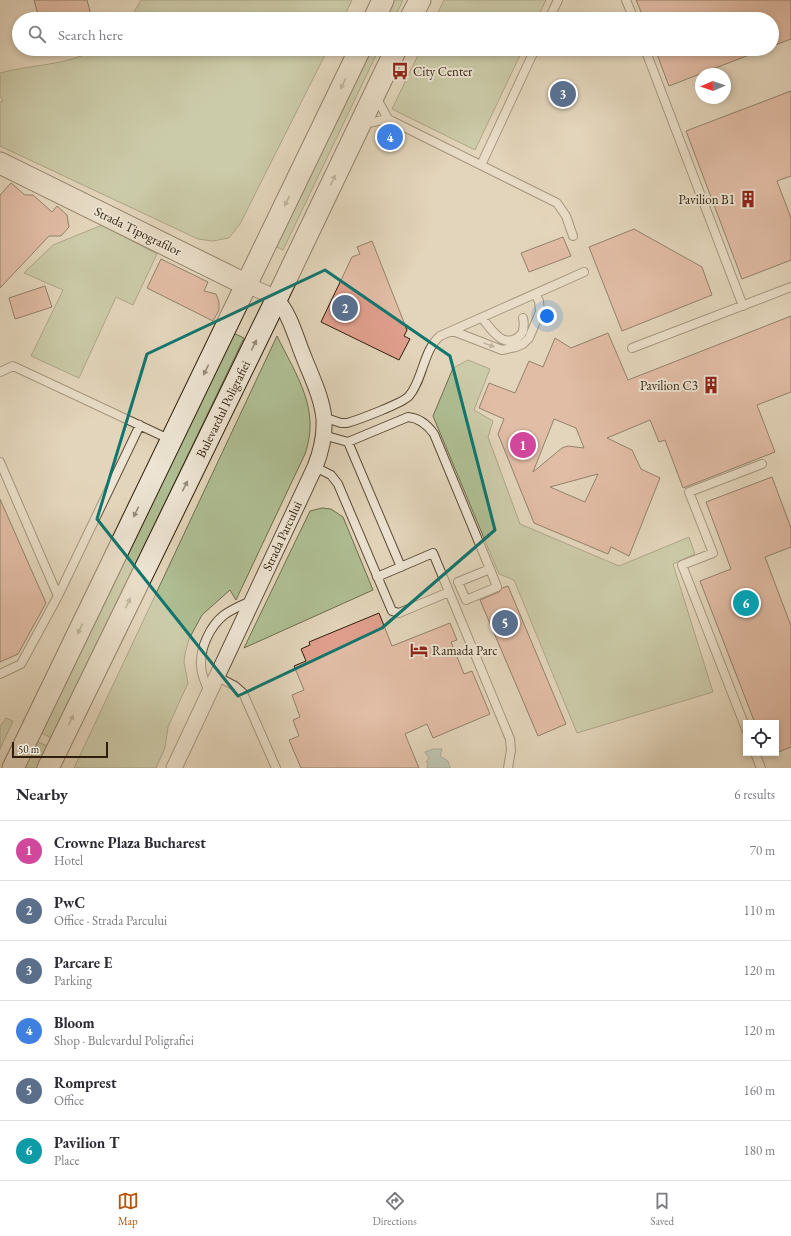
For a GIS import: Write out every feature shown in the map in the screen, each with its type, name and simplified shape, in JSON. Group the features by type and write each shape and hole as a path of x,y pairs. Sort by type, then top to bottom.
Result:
{"main road":[{"path":"377,12 383,0"},
{"path":"414,12 420,0"},
{"path":"13,768 357,56"},
{"name":"Bulevardul Poligrafiei","path":"48,768 276,300 393,56"},
{"name":"Strada Tipografilor","path":"0,163 247,285"}],"street":[{"name":"Strada Tipografilor","path":"247,285 276,300"},
{"name":"Strada Parcului","path":"174,768 319,456 323,435 323,417 319,396 292,327 276,300"}],"lane":[{"path":"552,12 558,0"},
{"path":"626,0 631,12"},
{"path":"481,166 532,56"},
{"path":"648,56 743,306"},
{"path":"374,94 388,119 557,203 566,216 573,236"},
{"path":"359,125 388,119"},
{"path":"323,417 341,423 347,423 405,400 413,391 436,340 584,272"},
{"path":"632,348 791,287"},
{"path":"453,331 502,350 523,344 529,338 540,312 536,294"},
{"path":"482,318 498,337 507,340 515,339 521,334 524,325 523,318"},
{"path":"0,372 13,366 172,440"},
{"path":"323,435 348,442 408,417 425,423 434,434 490,569 497,587 466,600 458,582 490,569"},
{"path":"0,674 21,664 58,596 140,425"},
{"path":"348,442 401,567"},
{"path":"0,462 58,596"},
{"path":"743,721 682,565 713,553 689,492 762,464"},
{"path":"315,467 331,475 336,480 392,611 399,613 449,592"},
{"path":"377,577 433,553 510,739 511,750 508,768"},
{"path":"209,692 201,664 201,656 207,638 211,630 223,616 233,609 252,600"},
{"path":"216,676 235,686 243,694 276,768"},
{"path":"756,756 761,768"}],"highlighted area":[{"path":"325,270 450,356 495,530 382,628 238,696 97,519 147,354"}],"green space":[{"path":"141,0 352,0 346,12 134,12"},
{"path":"393,0 403,0 397,12 387,12"},
{"path":"444,0 546,0 540,12 438,12"},
{"path":"82,56 324,56 240,224 229,238 213,241 198,239 0,146 0,102 3,101 0,96 0,73"},
{"path":"366,56 376,56 283,250 275,246"},
{"path":"418,56 520,56 475,150 392,109"},
{"path":"102,225 157,254 133,305 116,297 79,378 31,356 63,290 24,273 53,245"},
{"path":"229,331 244,338 52,738 37,731"},
{"path":"277,336 298,379 308,407 310,422 309,438 305,454 236,600 230,590 202,615 189,639 184,662 188,683 168,727 165,748 156,768 74,768"},
{"path":"468,360 490,369 474,410 493,421 488,437 520,524 619,566 689,537 695,554 673,564 713,692 577,733 514,580 499,574 433,416 453,368"},
{"path":"322,508 331,509 343,517 373,590 244,648 310,511"},
{"path":"6,718 13,721 0,749 0,727"},
{"path":"34,740 49,747 39,768 20,768"}],"water":[{"path":"433,749 442,749 440,756 448,761 450,768 427,768 428,763 426,762 429,758 425,752"}],"building":[{"path":"34,0 87,0 90,12 37,12"},
{"path":"636,0 791,0 791,39 779,43 779,12 641,12"},
{"path":"658,56 746,56 716,68 695,68 695,76 669,86"},
{"name":"Pavilion B1","path":"791,91 791,176 777,181 791,218 791,260 742,279 686,131"},
{"path":"11,183 25,195 33,195 52,212 57,206 67,215 69,227 61,236 49,236 0,288 0,195"},
{"path":"634,229 702,267 712,295 622,331 589,247"},
{"path":"563,237 571,256 529,272 521,253"},
{"path":"372,241 407,330 404,336 410,339 399,360 321,322 352,257 360,254 357,247"},
{"path":"161,259 208,282 204,291 216,294 219,302 219,310 213,321 147,288"},
{"path":"45,286 52,307 15,319 9,298"},
{"path":"791,316 791,392 757,405 775,452 683,488 665,440 659,442 650,420 607,438 632,450 641,469 660,478 629,556 611,547 608,554 534,523 498,434 504,419 479,408 489,383 515,393 529,361 543,367 555,338 571,348 608,333 628,380","holes":["554,419 576,428 584,448 568,446 562,448 533,472","598,474 585,502 550,487"]},
{"path":"772,477 791,528 791,547 765,557 791,626 791,747 779,752 779,720 754,720 700,581 731,569 706,502"},
{"path":"0,499 46,603 18,654 0,662"},
{"path":"508,586 566,724 538,736 480,600 499,592 502,588"},
{"path":"379,613 392,646 450,623 457,640 451,642 464,674 472,671 490,714 433,738 427,724 405,734 419,768 301,768 289,740 299,736 293,720 300,717 292,695 304,690 294,666 306,661 301,649 310,645 309,642"}],"place":[{"name":"City Center","path":"400,71"},
{"name":"Parcare E","path":"563,94"},
{"name":"Bloom","path":"390,137"},
{"name":"Pavilion B1","path":"748,199"},
{"name":"PwC","path":"345,308"},
{"name":"Pavilion C3","path":"711,385"},
{"name":"Crowne Plaza Bucharest","path":"523,445"},
{"name":"Pavilion T","path":"746,603"},
{"name":"Romprest","path":"505,623"},
{"name":"Ramada Parc","path":"419,650"}]}
